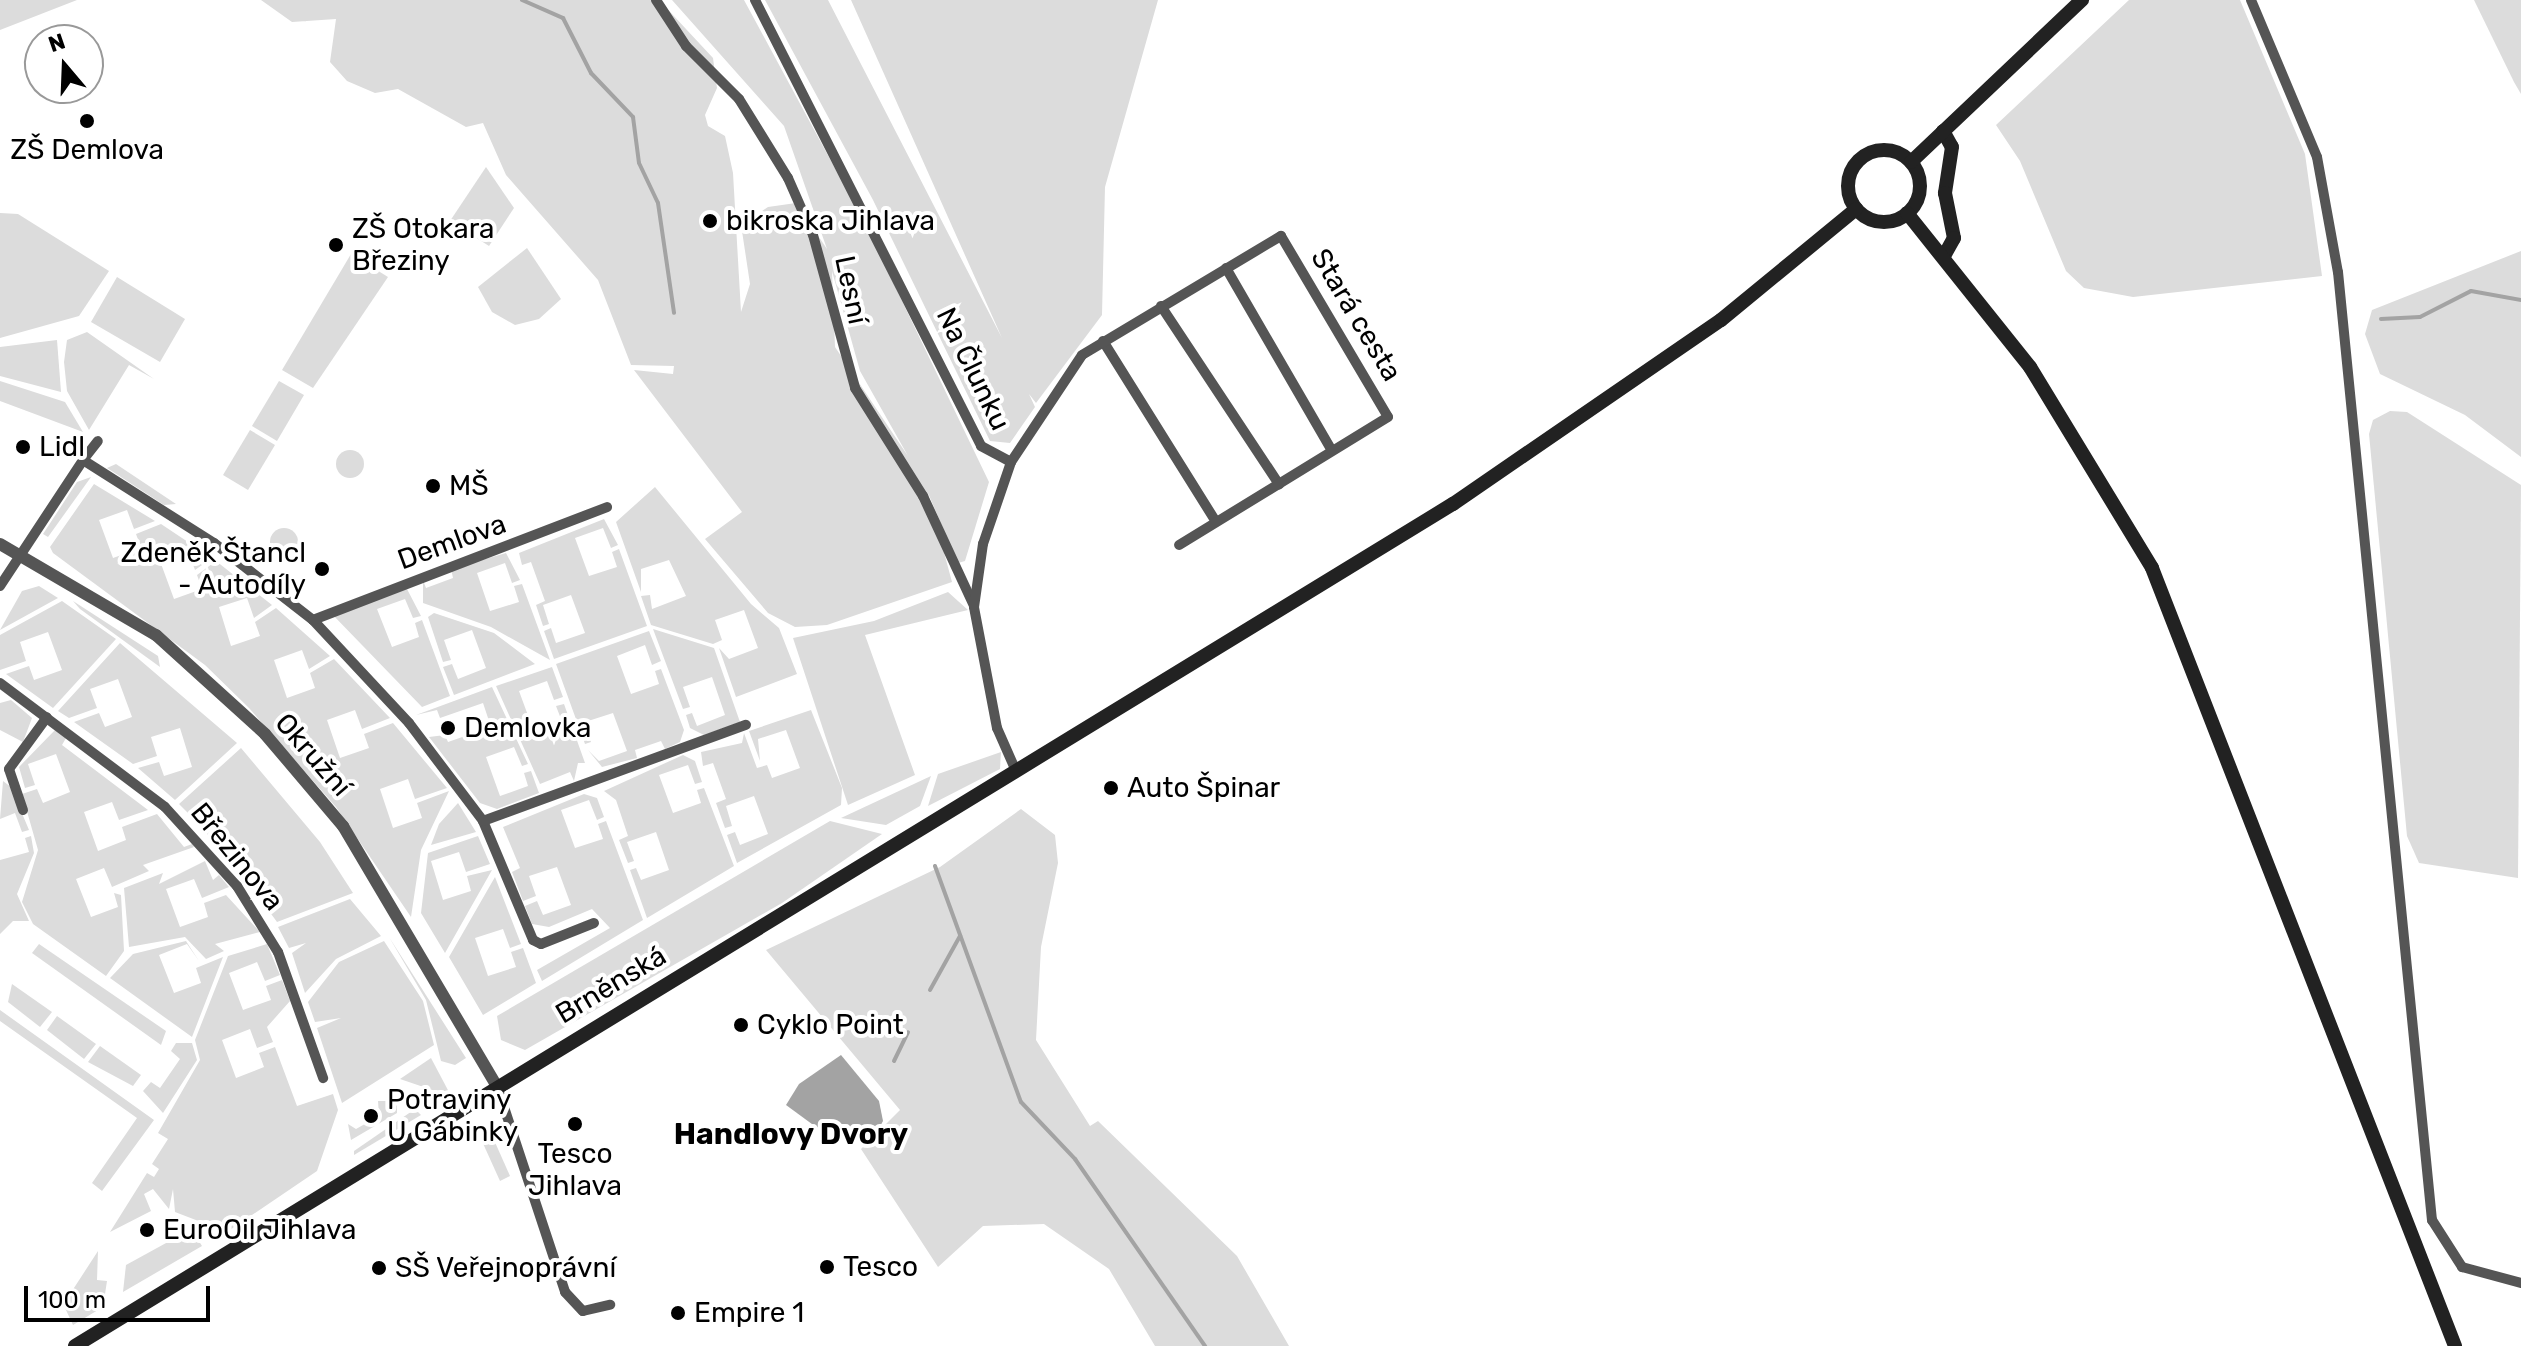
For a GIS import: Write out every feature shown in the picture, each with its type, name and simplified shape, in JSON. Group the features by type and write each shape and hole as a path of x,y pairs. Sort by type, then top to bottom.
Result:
{"main road":[{"path":"1911,162 2082,0"},
{"path":"1943,131 1952,147 1945,193 1954,238 1945,254"},
{"path":"1884,150 1911,162 1919,194 1907,213 1881,222 1856,209 1848,190 1857,162 1884,150"},
{"name":"Brněnská","path":"75,1346 497,1086 1178,674 1588,415 1721,320 1856,209"},
{"path":"1907,213 1945,254 2058,408 2152,568 2455,1346"}],"street":[{"name":"Lesní","path":"656,0 686,46 739,99 788,178 813,235 855,388 918,486 974,607"},
{"name":"Na Člunku","path":"755,0 981,446 1011,462 983,544 974,607 997,728 1016,771"},
{"path":"2251,0 2317,157 2338,272 2432,1220 2462,1267 2521,1283"},
{"name":"Stará cesta","path":"1011,462 1077,361 1103,341 1281,236 1388,417 1179,545"},
{"path":"1226,268 1332,451"},
{"path":"1161,306 1279,484"},
{"path":"1103,341 1216,522"},
{"path":"0,586 98,441"},
{"path":"83,460 214,543 313,620 409,723 483,821 533,940 541,944 594,923"},
{"name":"Demlova","path":"313,620 607,507"},
{"name":"Okružní","path":"0,544 164,642 295,768 343,826 497,1086"},
{"name":"Březinova","path":"0,683 165,807 237,886 278,952 323,1078"},
{"path":"23,810 4,771 47,717"},
{"path":"483,821 746,725"},
{"path":"497,1086 565,1292 583,1311 610,1305"}],"shaded area":[{"path":"0,0 77,0 0,30"},
{"path":"261,0 659,0 713,58 717,88 705,115 708,126 725,136 733,173 741,312 750,284 742,231 750,219 768,207 796,203 827,249 784,126 672,0 744,0 865,224 989,482 965,561 958,563 928,493 952,582 827,625 795,627 768,613 705,539 742,512 634,370 673,374 674,366 631,365 598,280 506,175 483,123 466,127 398,89 375,93 347,81 330,62 336,19 292,22","holes":["832,271 860,371 908,456 835,347"]},
{"path":"765,0 828,0 1002,338 851,0 1158,0 1105,187 1102,315 1036,403 1029,394 1035,407 1010,443 990,441 873,200"},
{"path":"2129,0 2240,0 2305,154 2322,276 2133,297 2084,288 2066,271 2020,161 1996,125"},
{"path":"2474,0 2521,0 2521,94 2514,82"},
{"path":"486,167 514,208 489,246 450,221"},
{"path":"0,213 18,214 109,271 79,316 0,338"},
{"path":"527,248 561,299 539,319 515,325 492,312 478,287"},
{"path":"2521,251 2521,457 2465,415 2380,374 2365,334 2372,310"},
{"path":"351,254 388,277 313,388 282,370"},
{"path":"117,277 185,319 160,362 91,322"},
{"path":"87,332 154,379 129,365 89,430 67,391 64,362 67,340"},
{"path":"57,340 61,392 0,376 0,347"},
{"path":"0,381 65,402 83,432 0,401"},
{"path":"279,381 304,395 277,441 252,426"},
{"path":"2390,411 2407,412 2521,485 2518,878 2419,863 2407,836 2369,434 2373,420"},
{"path":"250,430 275,445 248,490 223,475"},
{"path":"350,450 360,454 364,464 360,474 350,478 340,474 336,464 340,454"},
{"path":"116,464 176,504 164,505 107,468"},
{"path":"91,477 48,537 43,534 77,482"},
{"path":"94,484 155,521 134,529 127,510 99,520 113,558 141,548 136,534 161,524 212,558 195,570 188,551 160,561 174,599 202,589 197,575 216,561 272,605 254,618 247,598 219,607 231,646 260,636 255,622 276,608 330,656 309,669 302,650 274,660 287,698 315,688 310,673 334,659 390,718 362,729 355,710 327,720 340,758 369,748 364,734 393,723 447,788 415,799 408,779 380,789 393,828 422,818 417,803 449,791 421,850 411,917 336,807 249,708 205,665 53,553 50,547"},
{"path":"655,487 751,604 779,628 797,674 736,697 719,648 729,659 758,648 744,610 715,620 722,640 713,644 651,625 641,596 650,595 652,609 686,596 669,560 641,569 641,592 616,522"},
{"path":"604,519 618,545 611,548 603,528 575,538 589,576 617,567 612,552 619,549 647,626 554,659 544,631 551,628 556,643 585,633 571,595 543,605 549,624 543,626 536,605 545,601 531,562 522,565 519,553"},
{"path":"284,528 294,532 298,542 294,552 284,556 274,552 270,542 274,532"},
{"path":"506,553 520,580 512,583 505,563 477,573 490,611 519,602 514,586 522,584 550,660 491,627 423,603 423,580 426,588 453,578 451,569"},
{"path":"39,586 58,598 0,630 22,591"},
{"path":"407,589 421,616 413,618 405,599 377,609 392,647 419,637 415,623 422,620 450,696 422,707 331,613"},
{"path":"948,592 968,610 865,635 915,775 848,805 793,638 874,621"},
{"path":"62,601 116,639 53,708 6,674 29,666 34,680 62,670 48,632 20,642 26,661 0,670 0,635"},
{"path":"73,601 158,656 160,667 80,609"},
{"path":"434,613 494,633 535,664 454,695 443,667 452,664 458,679 486,668 472,630 444,640 451,660 443,662 428,617"},
{"path":"653,629 714,648 740,722 704,735 690,728 686,715 692,713 697,726 725,715 712,677 683,687 690,707 683,709"},
{"path":"649,631 661,661 652,665 645,645 617,656 631,694 659,684 655,671 661,669 684,730 680,742 665,749 661,741 635,750 637,758 602,767 588,750 599,761 627,751 613,713 585,722 591,742 585,744 556,664"},
{"path":"120,643 237,743 175,800 138,768 159,762 164,776 192,767 180,728 151,737 157,756 133,764 74,722 99,713 105,727 132,717 118,679 90,689 97,708 69,718 58,711"},
{"path":"552,667 563,697 554,700 547,681 519,691 533,729 561,719 556,706 564,704 585,763 578,763 574,781 570,772 540,784 496,686"},
{"path":"492,687 528,764 522,766 514,747 486,757 500,796 528,786 524,773 531,771 539,793 497,809 480,803 429,737 445,735 448,742 491,727 483,703 440,718 437,710 416,715"},
{"path":"11,700 32,718 23,742 0,730 0,703"},
{"path":"811,710 842,788 841,805 737,863 727,835 735,832 740,845 768,834 754,796 726,806 732,826 725,828 716,803 726,799 713,763 703,766 701,752 742,743 744,733 757,768 767,765 772,778 800,768 786,730 758,739 760,761 749,731"},
{"path":"55,730 66,738 62,745 148,810 119,820 112,802 84,812 98,851 126,840 122,827 157,814 184,847 192,844 194,847 143,865 149,871 112,887 104,868 76,879 91,917 118,907 114,893 121,895 124,951 106,976 33,924 22,902 38,850 22,794 37,789 43,803 70,792 56,754 28,764 35,785 25,788 19,767"},
{"path":"241,748 320,842 353,893 277,922 250,885 262,875 247,881 197,822 211,811 192,817 179,804"},
{"path":"1001,752 1000,769 928,806 938,774"},
{"path":"683,755 695,761 702,782 695,784 688,765 659,775 673,813 701,803 697,790 704,788 734,866 647,918 630,870 636,868 641,880 669,870 656,832 627,842 634,861 628,863 619,840 628,836 616,800 604,791"},
{"path":"931,776 920,806 886,825 841,818"},
{"path":"3,781 11,787 29,830 22,832 15,813 0,819"},
{"path":"584,794 597,798 604,817 597,820 589,800 561,810 575,848 603,839 598,824 606,821 643,920 542,981 537,970 610,928 592,909 549,927 532,924 525,906 537,901 543,915 571,905 557,867 529,876 536,896 523,901 512,872 520,868 503,827"},
{"path":"458,803 476,832 431,845 439,824"},
{"path":"1021,809 1055,835 1058,863 1041,947 1036,1040 1090,1126 1098,1121 1237,1256 1289,1346 1155,1346 1109,1269 1044,1224 983,1226 938,1267 861,1149 900,1110 766,950 940,867"},
{"path":"830,821 882,834 782,903 525,1050 501,1040 497,1016"},
{"path":"31,836 34,853 17,894 29,921 13,921 0,934 0,860 29,852 25,838"},
{"path":"478,836 490,864 466,872 459,852 431,861 443,900 471,891 467,876 492,870 445,953 421,913 428,853"},
{"path":"205,861 213,880 219,875 229,887 202,898 194,879 166,889 180,927 208,917 204,903 226,895 260,932 215,944 224,951 206,959 185,937 129,947 124,888 163,873 159,884"},
{"path":"495,877 521,944 510,948 503,929 475,938 488,976 516,967 511,952 523,948 536,983 483,1015 449,957"},
{"path":"350,899 381,936 336,959 305,993 292,953 306,943 289,948 278,927"},
{"path":"389,937 466,1058 455,1065 441,1061 426,1000"},
{"path":"186,941 199,961 187,944 159,955 174,993 201,983 196,968 223,957 192,1037 110,978 133,954"},
{"path":"384,941 423,1001 434,1045 342,1103 317,1028 341,1018 315,1022 308,1002 339,962"},
{"path":"39,944 166,1031 161,1045 32,953"},
{"path":"267,944 280,975 265,981 257,962 229,973 243,1010 271,1000 266,986 282,980 290,1001 267,1027 273,1042 257,1048 250,1029 222,1040 236,1078 264,1067 259,1053 275,1047 297,1106 333,1094 338,1110 317,1171 227,1232 175,1212 173,1189 169,1209 153,1189 144,1194 151,1211 110,1232 147,1173 154,1177 159,1169 152,1164 168,1139 158,1133 200,1060 195,1040 228,956"},
{"path":"12,984 52,1012 40,1027 8,1002"},
{"path":"0,1010 154,1120 102,1191 92,1183 137,1118 0,1021"},
{"path":"57,1016 96,1044 84,1059 47,1030"},
{"path":"176,1043 192,1043 197,1060 163,1113 143,1091 151,1082 160,1088 180,1059 171,1051"},
{"path":"100,1046 141,1075 133,1086 88,1062"},
{"path":"841,1055 879,1101 883,1121 875,1136 816,1127 786,1105 799,1084"},
{"path":"431,1058 450,1094 400,1079"},
{"path":"378,1101 397,1101 397,1113 351,1140 348,1124 356,1129 379,1116"},
{"path":"415,1109 421,1115 354,1155 354,1151"},
{"path":"490,1131 510,1176 500,1181 481,1139"},
{"path":"177,1237 197,1238 202,1246 123,1292 126,1265"},
{"path":"98,1251 97,1280 107,1281 103,1307 73,1325 59,1295 72,1291"}],"waterway":[{"path":"522,0 563,18 591,73 633,117 639,163 658,203 674,313"},
{"path":"2381,319 2420,317 2471,291 2521,300"},
{"path":"935,866 1021,1102 1075,1159 1205,1346"},
{"path":"930,990 960,936"},
{"path":"894,1061 908,1032"}],"place":[{"name":"ZŠ Demlova","path":"87,121"},
{"name":"bikroska Jihlava","path":"710,221"},
{"name":"ZŠ Otokara Březiny","path":"336,245"},
{"name":"Lidl","path":"23,447"},
{"name":"MŠ","path":"433,486"},
{"name":"Zdeněk Štancl - Autodíly","path":"322,569"},
{"name":"Demlovka","path":"448,728"},
{"name":"Auto Špinar","path":"1111,788"},
{"name":"Cyklo Point","path":"741,1025"},
{"name":"Potraviny U Gábinky","path":"371,1116"},
{"name":"Tesco Jihlava","path":"575,1124"},
{"name":"EuroOil Jihlava","path":"147,1230"},
{"name":"Tesco","path":"827,1267"},
{"name":"SŠ Veřejnoprávní","path":"379,1268"},
{"name":"Empire 1","path":"678,1313"}],"district":[{"name":"Handlovy Dvory","path":"791,1134"}]}
